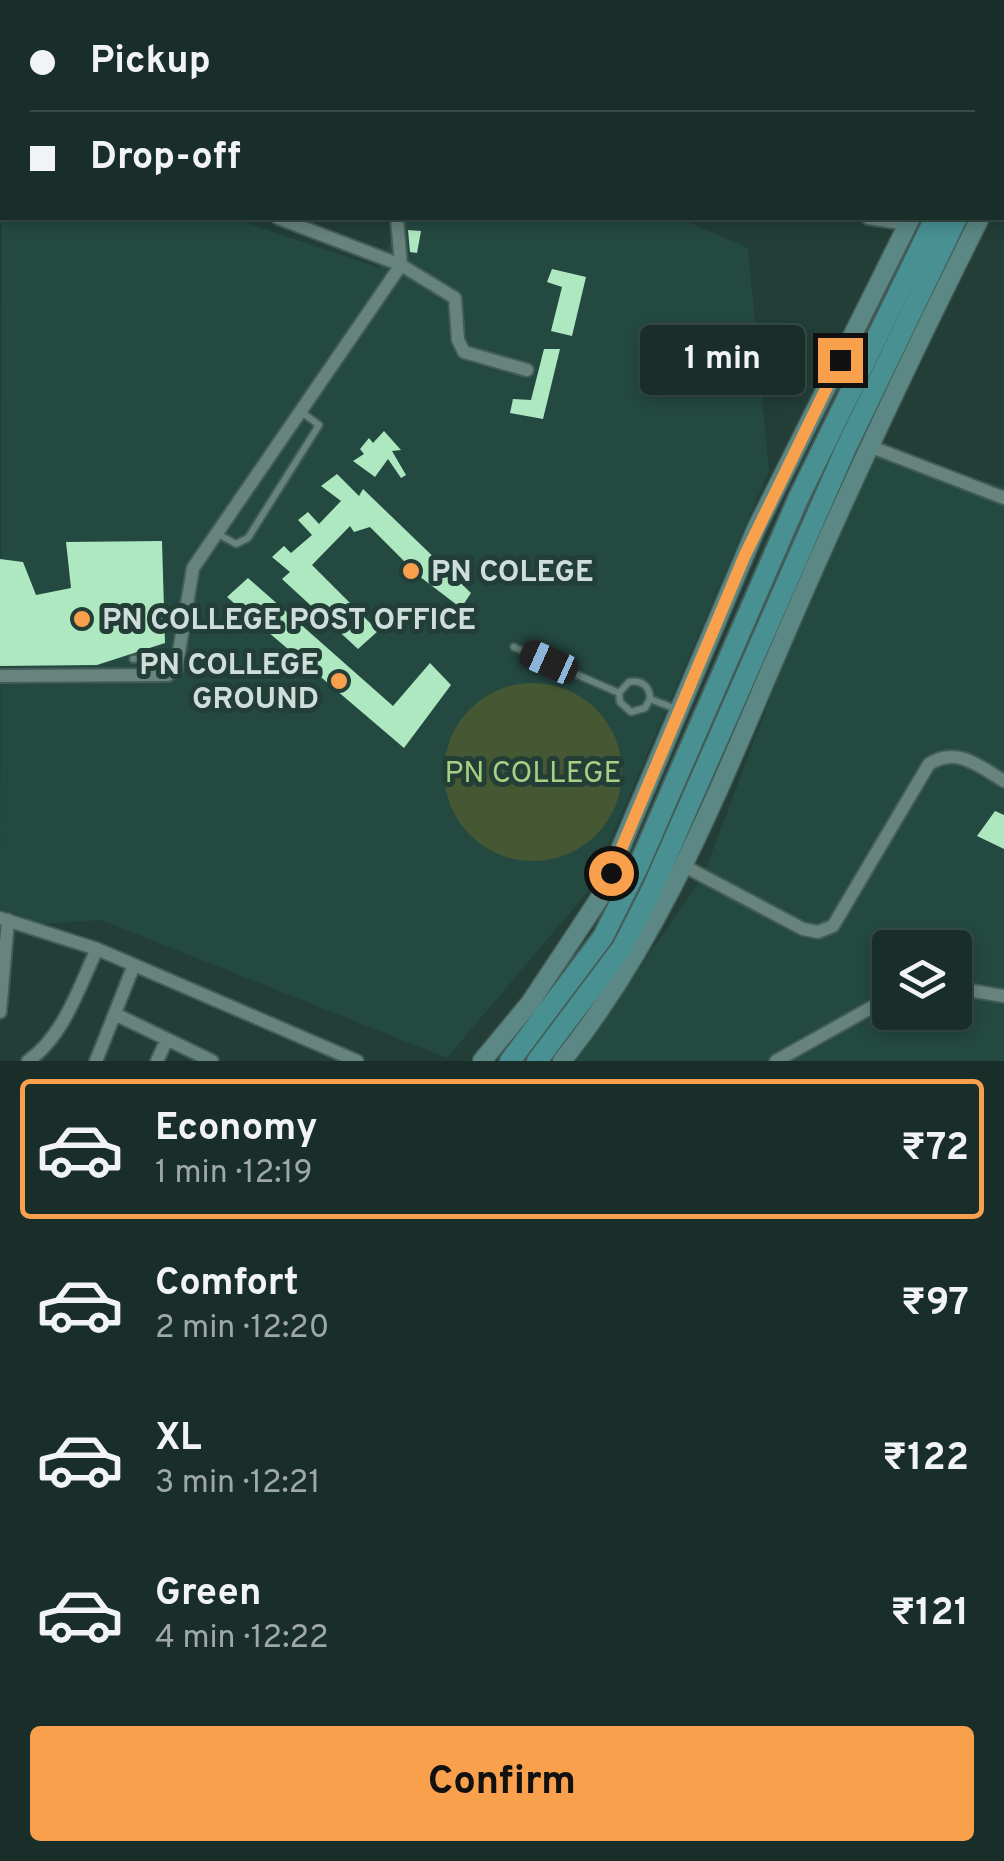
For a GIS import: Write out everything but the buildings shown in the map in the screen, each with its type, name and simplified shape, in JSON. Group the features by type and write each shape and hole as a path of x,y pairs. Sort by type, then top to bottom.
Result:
{"highway":[{"path":"510,1061 566,989 612,920 799,498 934,220"},
{"path":"536,1061 622,948 652,889 846,448 956,220"}],"main road":[{"path":"562,1061 604,1009 686,867 869,446 979,220"},
{"path":"482,1061 530,1003 599,900 756,529 909,221"}],"street":[{"path":"283,220 401,265 454,298 458,340 464,352 527,370"},
{"path":"0,676 168,675 176,670 193,568 401,265 397,220"},
{"path":"869,446 1004,498"},
{"path":"686,867 803,928 818,932 833,926 929,764 942,755 962,757 1004,781"},
{"path":"0,1012 4,919 96,948 357,1061"},
{"path":"28,1061 50,1042 63,1021 96,948"},
{"path":"96,1061 134,965"},
{"path":"972,991 1004,996"},
{"path":"776,1061 872,1007"},
{"path":"115,1014 212,1061"},
{"path":"157,1061 167,1039"}],"lane":[{"path":"217,533 236,544 248,538 319,425 300,411"},
{"path":"514,647 619,692"},
{"path":"133,659 180,656"},
{"path":"619,692 629,682 640,682 650,699 680,710"},
{"path":"619,692 620,702 631,712 645,708 650,699"}],"shaded area":[{"name":"PN COLLEGE GROUND","path":"2,220 239,220 380,268 398,221 416,220 677,220 748,248 769,471 589,890 447,1058 101,920 41,924 0,909"},
{"path":"863,452 1004,486 1004,1061 575,1061 703,876"}],"green space":[{"name":"PN COLLEGE","path":"533,683 567,690 596,709 615,738 622,772 615,806 596,835 567,854 533,861 499,854 470,835 451,806 444,772 451,738 470,709 499,690"}],"place":[{"name":"PN COLEGE","path":"411,571"},
{"name":"PN COLLEGE POST OFFICE","path":"82,619"},
{"name":"PN COLLEGE GROUND","path":"339,681"}],"route":[{"path":"611,873 756,529 840,360"}]}
